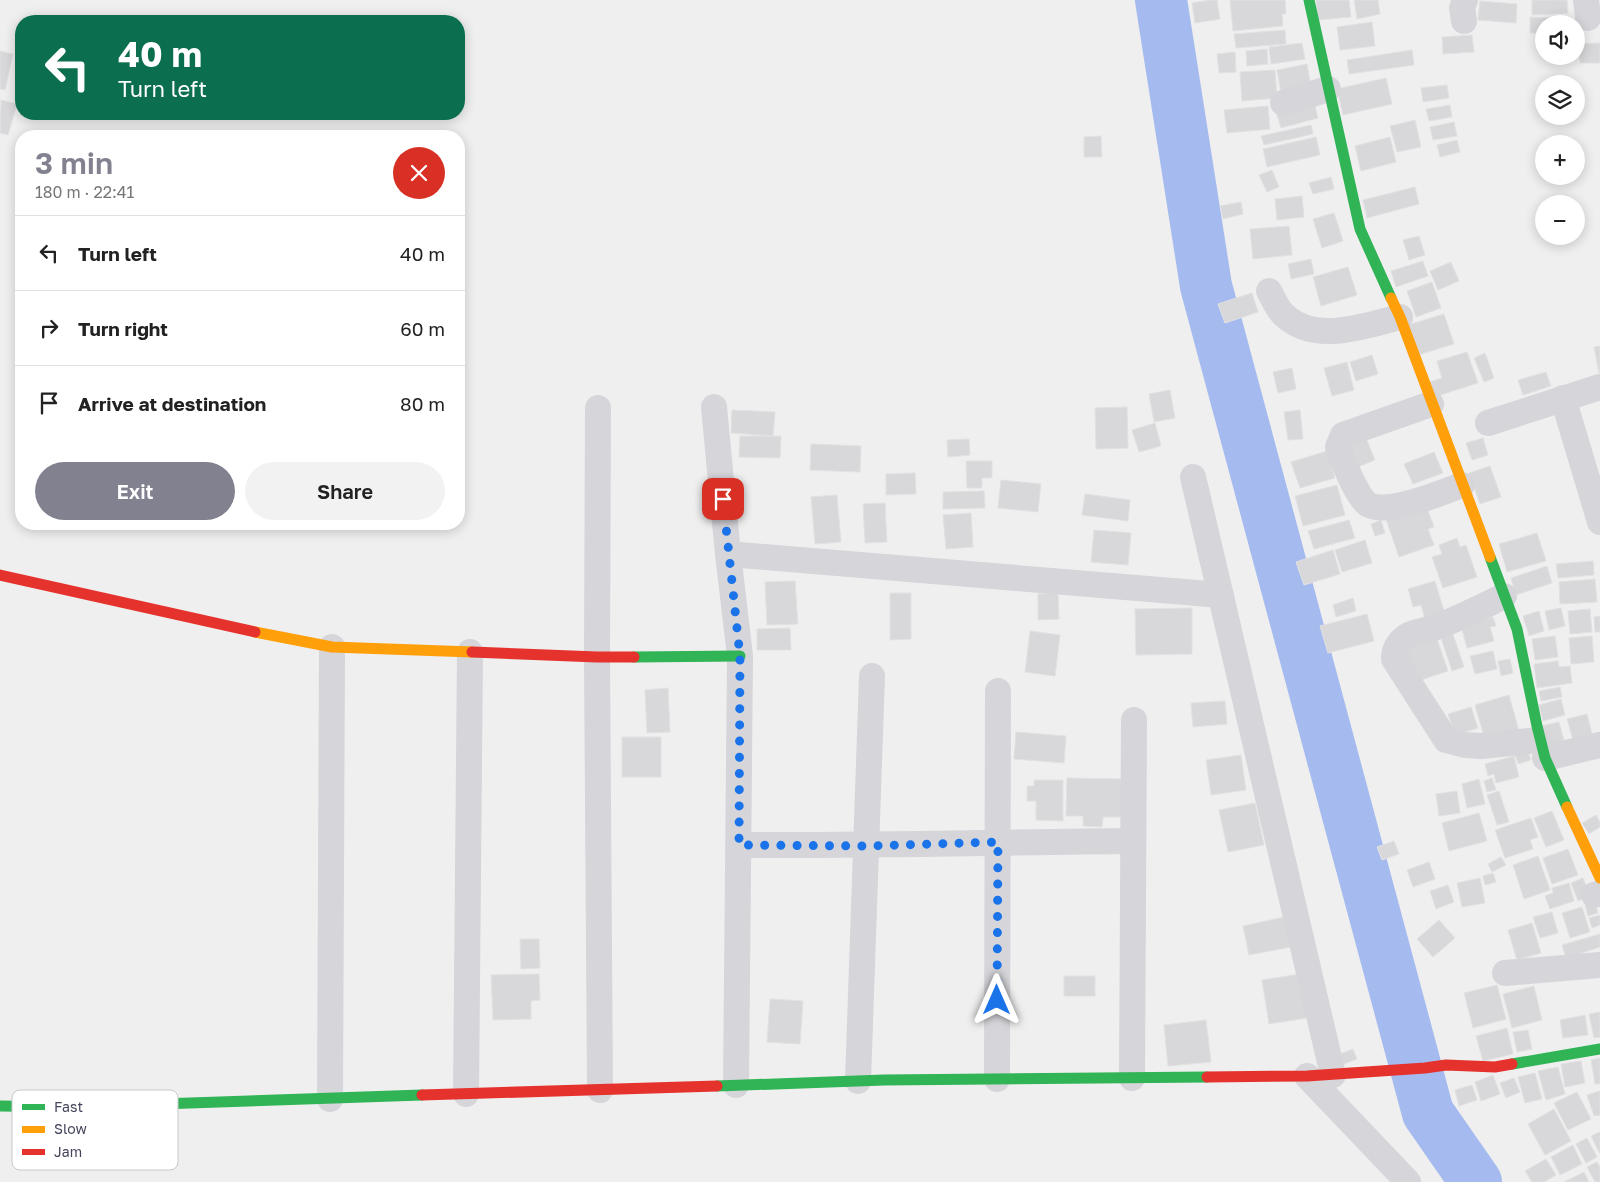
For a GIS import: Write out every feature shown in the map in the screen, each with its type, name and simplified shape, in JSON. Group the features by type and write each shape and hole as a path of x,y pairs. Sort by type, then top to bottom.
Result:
{"street":[{"path":"1309,0 1360,229 1400,317 1517,629 1523,650 1542,749 1598,889"},
{"path":"1283,103 1328,90"},
{"path":"1269,291 1282,313 1297,324 1318,331 1351,330 1400,317"},
{"path":"1488,423 1600,387"},
{"path":"1562,398 1600,522"},
{"path":"1432,404 1343,435 1338,447 1342,460 1362,499 1369,505 1383,508 1401,506 1462,485"},
{"path":"714,407 740,656 736,1085"},
{"path":"598,408 597,657 600,1090"},
{"path":"1193,477 1333,1075"},
{"path":"728,554 1221,595"},
{"path":"0,575 332,647 597,657 740,656"},
{"path":"1504,596 1457,619 1408,636 1399,643 1394,651 1394,659 1446,740 1465,746 1542,749 1600,745"},
{"path":"330,1099 332,647"},
{"path":"466,1094 470,652"},
{"path":"858,1081 872,676"},
{"path":"997,1079 998,691"},
{"path":"1132,1078 1134,720"},
{"path":"739,845 866,846 998,842 1133,841"},
{"path":"1505,973 1600,966"},
{"path":"178,1104 858,1081 1333,1075 1446,1065 1496,1068 1600,1049"},
{"path":"1307,1076 1408,1182"}],"building":[{"path":"1217,0 1220,19 1195,23 1192,3"},
{"path":"1230,0 1285,0 1286,14 1282,14 1283,26 1233,31"},
{"path":"1316,0 1349,0 1351,17 1318,20"},
{"path":"1354,0 1378,0 1380,14 1357,19"},
{"path":"1532,0 1567,0 1568,13 1532,15"},
{"path":"1480,1 1517,4 1516,23 1478,20"},
{"path":"1530,17 1535,17 1535,33 1530,33"},
{"path":"1372,22 1375,46 1340,50 1337,27"},
{"path":"1285,30 1286,44 1236,48 1234,34"},
{"path":"1472,35 1474,52 1443,54 1442,37"},
{"path":"1302,43 1305,59 1271,64 1269,47"},
{"path":"1600,43 1600,63 1585,63 1585,44"},
{"path":"1267,49 1268,64 1247,66 1246,51"},
{"path":"1412,50 1414,65 1349,74 1347,60"},
{"path":"0,51 13,54 5,90 0,89"},
{"path":"1235,52 1236,72 1219,73 1217,54"},
{"path":"1307,64 1311,87 1281,93 1277,70"},
{"path":"1275,70 1277,98 1242,101 1240,72"},
{"path":"1386,78 1392,104 1343,115 1337,89"},
{"path":"1447,85 1449,98 1423,102 1421,88"},
{"path":"1,100 15,104 15,111 8,135 0,133"},
{"path":"1314,102 1318,118 1281,128 1276,111"},
{"path":"1450,105 1452,117 1429,121 1426,109"},
{"path":"1268,106 1270,129 1227,133 1224,110"},
{"path":"1415,120 1421,147 1397,152 1390,126"},
{"path":"1454,122 1457,136 1433,140 1430,127"},
{"path":"1311,125 1313,134 1264,145 1261,136"},
{"path":"1101,136 1102,157 1084,157 1084,137"},
{"path":"1316,137 1320,155 1267,167 1263,149"},
{"path":"1390,137 1396,162 1361,171 1355,146"},
{"path":"1457,140 1460,152 1440,157 1437,145"},
{"path":"1272,170 1279,187 1267,192 1259,175"},
{"path":"1331,177 1334,189 1313,194 1309,183"},
{"path":"1415,187 1419,204 1367,218 1363,200"},
{"path":"1302,196 1304,217 1277,220 1275,199"},
{"path":"1241,202 1243,214 1223,219 1220,206"},
{"path":"1334,213 1343,241 1322,248 1313,219"},
{"path":"1289,226 1292,255 1253,259 1250,229"},
{"path":"1419,236 1425,255 1409,260 1403,240"},
{"path":"1311,259 1314,274 1291,279 1288,264"},
{"path":"1423,261 1428,276 1396,287 1391,271"},
{"path":"1451,262 1459,281 1438,290 1430,271"},
{"path":"1348,267 1357,295 1321,306 1313,277"},
{"path":"1432,282 1441,308 1416,317 1407,291"},
{"path":"1252,293 1258,312 1225,323 1218,304"},
{"path":"1444,314 1454,344 1418,355 1408,325"},
{"path":"1600,346 1600,373 1599,373 1594,347"},
{"path":"1467,352 1478,383 1434,397 1429,382 1442,378 1437,361"},
{"path":"1485,353 1494,378 1484,382 1474,358"},
{"path":"1372,355 1378,374 1356,381 1350,362"},
{"path":"1347,362 1354,390 1332,396 1324,368"},
{"path":"1292,368 1296,389 1278,393 1273,372"},
{"path":"1546,372 1551,386 1523,395 1518,380"},
{"path":"1170,390 1175,418 1154,422 1149,394"},
{"path":"1127,407 1128,448 1096,449 1095,408"},
{"path":"732,410 775,412 773,436 731,433"},
{"path":"1300,410 1303,439 1288,440 1284,412"},
{"path":"1155,423 1161,446 1139,452 1132,430"},
{"path":"740,436 781,436 780,458 739,457"},
{"path":"1366,438 1375,460 1353,469 1344,446"},
{"path":"1483,438 1488,455 1472,460 1466,443"},
{"path":"969,439 970,455 948,457 947,440"},
{"path":"811,444 861,446 860,472 810,470"},
{"path":"1327,451 1335,478 1300,488 1291,462"},
{"path":"1434,452 1443,473 1413,484 1404,464"},
{"path":"966,461 992,461 992,478 982,478 982,488 967,488"},
{"path":"1490,466 1501,497 1480,504 1469,473"},
{"path":"915,473 916,494 886,495 886,474"},
{"path":"1001,480 1041,484 1038,512 998,508"},
{"path":"1337,485 1345,515 1303,526 1295,496"},
{"path":"984,491 985,508 943,509 943,492"},
{"path":"1085,494 1130,500 1128,521 1082,515"},
{"path":"837,495 841,542 815,544 811,497"},
{"path":"885,503 887,542 865,543 863,504"},
{"path":"1426,505 1434,527 1428,529 1434,545 1399,557 1386,519"},
{"path":"971,513 973,547 946,549 943,515"},
{"path":"1349,520 1355,538 1314,549 1308,531"},
{"path":"1381,520 1385,533 1375,536 1371,524"},
{"path":"1094,530 1131,533 1128,565 1091,562"},
{"path":"1537,533 1546,561 1507,572 1499,544"},
{"path":"1457,538 1460,547 1466,545 1477,577 1443,588 1432,557 1442,554 1439,545"},
{"path":"1365,540 1372,563 1342,572 1335,550"},
{"path":"1333,550 1340,574 1304,585 1296,562"},
{"path":"1593,561 1594,575 1558,578 1556,564"},
{"path":"1547,566 1552,583 1516,595 1511,578"},
{"path":"1595,579 1597,602 1560,604 1559,582"},
{"path":"795,581 798,624 767,625 765,582"},
{"path":"1435,581 1447,621 1427,626 1421,605 1413,607 1408,589"},
{"path":"890,593 911,593 911,639 890,640"},
{"path":"1058,593 1059,619 1038,620 1038,594"},
{"path":"1353,598 1356,611 1336,617 1333,605"},
{"path":"1192,608 1192,654 1136,655 1135,609"},
{"path":"1561,608 1565,626 1549,630 1545,611"},
{"path":"1590,609 1592,632 1570,634 1568,611"},
{"path":"1539,611 1544,631 1529,636 1523,616"},
{"path":"1367,614 1374,641 1328,653 1320,626"},
{"path":"1600,616 1600,632 1595,632 1594,617"},
{"path":"1493,617 1496,626 1490,627 1494,641 1467,648 1461,626"},
{"path":"790,628 791,650 757,650 757,629"},
{"path":"1030,631 1060,635 1055,676 1025,672"},
{"path":"1453,634 1464,667 1452,671 1441,638"},
{"path":"1555,636 1558,657 1535,660 1532,639"},
{"path":"1592,636 1594,662 1571,664 1569,638"},
{"path":"1437,639 1448,671 1415,682 1403,650"},
{"path":"1493,651 1497,669 1475,674 1470,656"},
{"path":"1510,659 1513,673 1501,676 1498,661"},
{"path":"1558,661 1559,667 1570,666 1572,683 1537,688 1534,664"},
{"path":"1560,687 1562,697 1541,701 1539,691"},
{"path":"668,688 670,732 647,733 645,690"},
{"path":"1509,695 1519,731 1485,740 1475,705"},
{"path":"1561,699 1565,715 1543,721 1539,705"},
{"path":"1225,701 1227,724 1193,727 1191,703"},
{"path":"1471,707 1478,728 1455,735 1448,714"},
{"path":"1587,714 1592,734 1573,740 1567,719"},
{"path":"1559,722 1564,741 1547,746 1541,726"},
{"path":"1016,732 1066,736 1064,763 1014,759"},
{"path":"622,737 661,737 661,777 622,777"},
{"path":"1526,747 1531,760 1518,764 1514,751"},
{"path":"1241,755 1246,790 1211,795 1206,760"},
{"path":"1514,756 1519,777 1496,783 1494,774 1488,776 1485,764"},
{"path":"1067,778 1122,779 1122,817 1103,817 1102,827 1083,826 1083,816 1066,816"},
{"path":"1492,778 1496,790 1487,792 1484,781"},
{"path":"1479,779 1485,804 1467,808 1462,784"},
{"path":"1034,780 1063,780 1063,821 1036,820 1036,801 1027,801 1027,786 1034,786"},
{"path":"1457,791 1460,813 1439,816 1436,794"},
{"path":"1499,791 1509,822 1497,825 1487,795"},
{"path":"1255,803 1264,845 1228,852 1219,810"},
{"path":"1552,811 1564,840 1546,847 1534,818"},
{"path":"1479,813 1487,841 1449,851 1442,823"},
{"path":"1596,815 1600,822 1600,827 1589,834 1582,823"},
{"path":"1531,818 1538,837 1530,840 1533,849 1505,858 1495,830"},
{"path":"1394,841 1399,854 1382,860 1377,847"},
{"path":"1568,849 1578,875 1552,884 1543,858"},
{"path":"1538,856 1550,890 1524,899 1513,865"},
{"path":"1501,857 1506,865 1492,872 1488,864"},
{"path":"1429,862 1435,879 1413,887 1407,870"},
{"path":"1493,873 1496,882 1485,885 1483,876"},
{"path":"1480,878 1485,903 1462,907 1457,883"},
{"path":"1583,878 1590,896 1578,901 1571,883"},
{"path":"1569,883 1574,901 1550,909 1545,896 1553,893 1552,888"},
{"path":"1448,885 1454,902 1436,909 1430,891"},
{"path":"1594,901 1598,913 1588,916 1585,905"},
{"path":"1582,907 1590,932 1570,938 1562,913"},
{"path":"1552,912 1558,933 1540,938 1533,917"},
{"path":"1600,915 1600,925 1592,928 1589,918"},
{"path":"1284,917 1291,947 1249,955 1243,926"},
{"path":"1439,920 1455,938 1433,957 1417,939"},
{"path":"1532,923 1541,953 1517,960 1508,930"},
{"path":"1600,934 1600,947 1566,958 1562,945"},
{"path":"520,939 539,939 540,968 521,969"},
{"path":"539,974 540,1000 531,1001 531,1019 493,1020 491,975"},
{"path":"1300,974 1307,1018 1269,1024 1262,980"},
{"path":"1064,976 1095,976 1095,996 1064,996"},
{"path":"1497,985 1506,1019 1473,1028 1464,993"},
{"path":"1534,986 1542,1020 1512,1028 1503,994"},
{"path":"770,999 803,1001 800,1044 767,1042"},
{"path":"1600,1012 1600,1037 1594,1038 1589,1014"},
{"path":"1585,1015 1588,1035 1563,1038 1560,1020"},
{"path":"1206,1020 1211,1062 1168,1066 1164,1025"},
{"path":"1507,1028 1513,1054 1483,1061 1476,1036"},
{"path":"1528,1030 1532,1049 1517,1052 1513,1032"},
{"path":"1353,1049 1357,1059 1344,1064 1340,1054"},
{"path":"1600,1058 1600,1084 1595,1084 1591,1060"},
{"path":"1581,1061 1585,1083 1565,1087 1561,1064"},
{"path":"1558,1067 1565,1094 1546,1100 1538,1071"},
{"path":"1535,1073 1542,1099 1525,1103 1518,1077"},
{"path":"1493,1075 1500,1094 1481,1101 1475,1082"},
{"path":"1514,1078 1520,1092 1506,1098 1500,1083"},
{"path":"1472,1085 1477,1100 1459,1106 1455,1090"},
{"path":"1600,1091 1600,1115 1594,1116 1587,1095"},
{"path":"1577,1092 1591,1119 1568,1130 1554,1103"},
{"path":"1554,1109 1571,1141 1545,1155 1528,1124"},
{"path":"1600,1132 1600,1154 1591,1136"},
{"path":"1587,1138 1597,1157 1586,1163 1576,1144"},
{"path":"1573,1145 1582,1164 1560,1175 1551,1157"},
{"path":"1546,1159 1556,1175 1544,1182 1532,1182 1525,1171"},
{"path":"1597,1162 1600,1167 1600,1182 1595,1182 1587,1167"},
{"path":"1584,1172 1589,1182 1564,1182"}],"waterway":[{"path":"1161,0 1206,286 1428,1113 1476,1182"}],"traffic: fast":[{"path":"1309,0 1360,229 1391,298"},
{"path":"1490,557 1517,629 1545,758 1567,807"},
{"path":"634,657 740,656"},
{"path":"1512,1064 1600,1049"},
{"path":"717,1086 884,1080 1207,1077"},
{"path":"178,1103 422,1095"},
{"path":"0,1106 12,1106"}],"traffic: slow":[{"path":"1391,298 1400,317 1490,557"},
{"path":"255,632 332,647 472,652"},
{"path":"1567,807 1600,878"}],"traffic: jam":[{"path":"0,575 255,632"},
{"path":"472,652 634,657"},
{"path":"1207,1077 1307,1076 1446,1065 1495,1067 1512,1064"},
{"path":"422,1095 717,1086"}],"route":[{"path":"723,499 740,656 739,845 866,846 998,842 997,1000"}]}
